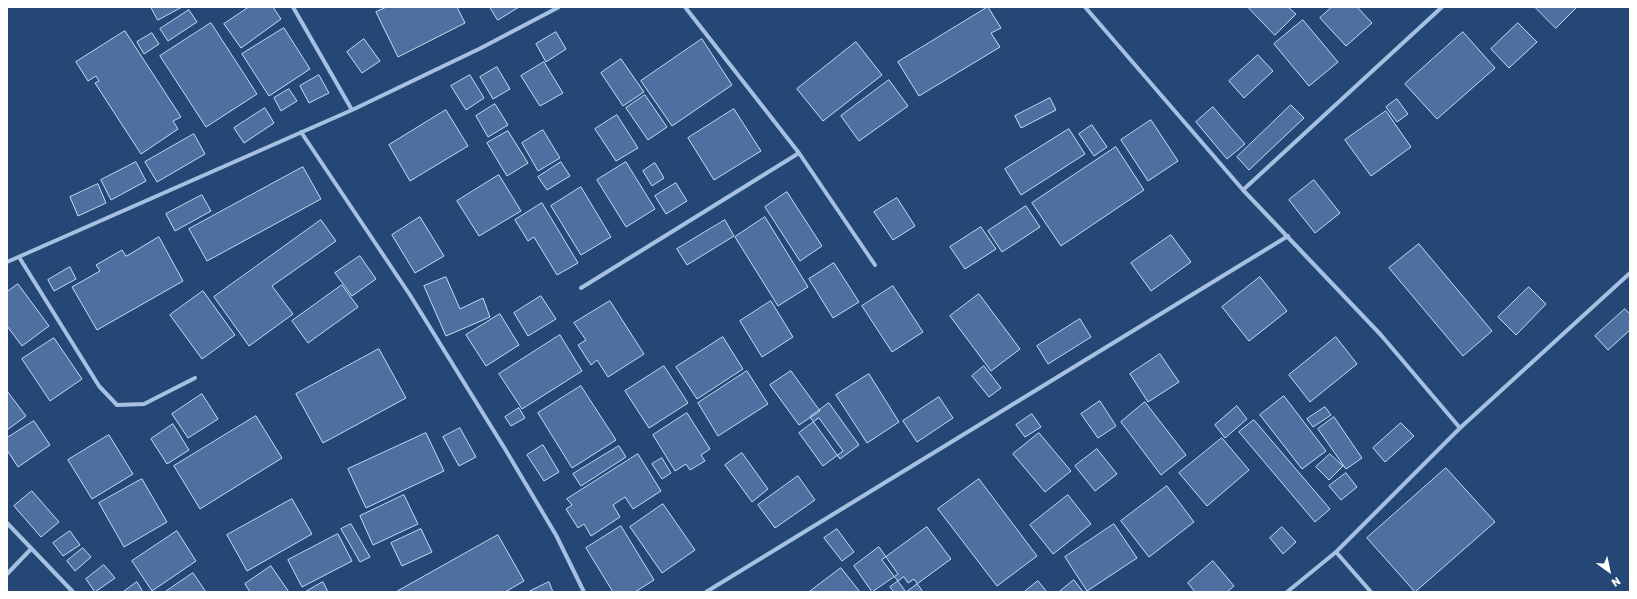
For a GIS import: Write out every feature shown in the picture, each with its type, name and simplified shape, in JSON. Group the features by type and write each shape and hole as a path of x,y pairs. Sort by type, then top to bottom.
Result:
{"street":[{"path":"293,7 352,110"},
{"path":"7,262 352,110 481,48 559,7"},
{"path":"685,7 799,153 875,265"},
{"path":"1085,7 1243,190 1381,335 1460,428"},
{"path":"1243,190 1442,7"},
{"path":"301,132 410,295 505,449 556,535 584,592"},
{"path":"581,288 799,153"},
{"path":"706,592 1288,236"},
{"path":"19,257 99,386 117,405 144,404 195,378"},
{"path":"1287,592 1336,552 1460,428 1630,273"},
{"path":"7,523 72,592"},
{"path":"7,574 31,549"},
{"path":"1336,552 1371,592"}],"building":[{"path":"151,7 182,7 158,20"},
{"path":"249,7 273,7 281,19 241,48 224,24"},
{"path":"387,7 457,7 465,23 398,57 376,12"},
{"path":"490,7 519,7 498,20"},
{"path":"988,7 1001,28 991,33 1000,47 919,96 898,62"},
{"path":"1248,7 1288,7 1296,14 1275,35"},
{"path":"1332,7 1357,7 1372,23 1346,46 1320,18"},
{"path":"1535,7 1577,7 1556,28"},
{"path":"189,10 197,22 168,41 160,29"},
{"path":"1303,20 1338,62 1309,86 1274,44"},
{"path":"211,23 257,94 206,127 160,56"},
{"path":"1518,23 1537,42 1509,68 1491,49"},
{"path":"284,28 310,69 269,96 242,54"},
{"path":"125,31 181,117 173,121 178,129 141,154 95,83 99,81 96,76 88,81 76,62"},
{"path":"556,32 566,49 546,62 536,44"},
{"path":"1463,32 1495,68 1437,119 1405,84"},
{"path":"152,33 159,44 144,54 137,42"},
{"path":"364,39 380,61 362,73 347,52"},
{"path":"702,39 732,85 672,126 641,81"},
{"path":"856,42 882,75 823,121 797,89"},
{"path":"1258,55 1273,71 1244,98 1229,81"},
{"path":"621,59 644,92 623,106 601,73"},
{"path":"544,62 563,93 540,106 521,76"},
{"path":"497,67 510,89 493,99 480,77"},
{"path":"319,75 329,93 309,103 300,86"},
{"path":"470,75 484,98 466,110 451,86"},
{"path":"889,80 908,106 859,141 841,116"},
{"path":"289,89 297,101 281,111 274,98"},
{"path":"645,95 667,127 648,140 626,108"},
{"path":"1050,98 1056,110 1021,128 1015,116"},
{"path":"1397,99 1408,114 1397,122 1386,107"},
{"path":"495,104 508,125 488,137 476,116"},
{"path":"1291,105 1304,118 1249,170 1237,157"},
{"path":"1213,107 1245,144 1227,159 1196,122"},
{"path":"265,108 274,123 244,143 234,128"},
{"path":"734,109 761,151 714,180 688,138"},
{"path":"446,110 468,146 410,181 389,145"},
{"path":"1386,111 1411,147 1371,176 1345,140"},
{"path":"617,115 638,148 616,161 595,129"},
{"path":"1151,120 1178,161 1148,181 1121,140"},
{"path":"1092,125 1107,147 1094,156 1079,134"},
{"path":"1069,129 1085,154 1021,195 1005,169"},
{"path":"543,130 560,158 538,171 522,143"},
{"path":"508,131 528,163 507,176 487,143"},
{"path":"194,134 205,154 157,182 145,162"},
{"path":"1116,147 1144,190 1061,246 1032,203"},
{"path":"136,162 146,181 111,200 101,180"},
{"path":"561,162 570,176 547,190 538,177"},
{"path":"626,162 655,209 626,227 597,180"},
{"path":"655,163 664,178 652,186 643,171"},
{"path":"303,167 321,199 207,261 189,229"},
{"path":"499,175 521,211 479,236 457,201"},
{"path":"1314,180 1340,213 1315,233 1289,200"},
{"path":"676,183 687,201 666,214 655,196"},
{"path":"98,184 106,203 78,216 70,197"},
{"path":"581,187 611,237 581,255 551,206"},
{"path":"787,192 822,246 800,261 765,207"},
{"path":"202,195 211,211 175,231 166,214"},
{"path":"897,198 915,226 893,240 874,212"},
{"path":"542,203 578,263 557,275 534,237 528,241 515,220"},
{"path":"1026,206 1040,227 1002,252 988,231"},
{"path":"420,217 444,256 415,273 392,235"},
{"path":"765,217 808,287 778,306 735,237"},
{"path":"321,220 336,241 272,286 293,314 249,346 214,297"},
{"path":"725,220 734,236 687,265 677,249"},
{"path":"981,227 996,249 965,269 950,247"},
{"path":"1171,235 1191,262 1151,291 1131,263"},
{"path":"159,237 183,281 97,330 72,287 100,271 96,265 122,250 126,256"},
{"path":"1419,244 1492,331 1463,356 1389,268"},
{"path":"360,256 376,279 352,296 335,273"},
{"path":"834,263 859,302 833,318 809,279"},
{"path":"70,267 76,279 54,291 48,280"},
{"path":"446,277 460,309 483,298 490,317 446,336 424,286"},
{"path":"1260,277 1287,311 1249,341 1222,307"},
{"path":"18,284 49,326 22,346 7,326 7,292"},
{"path":"342,285 358,307 308,343 292,321"},
{"path":"893,286 923,332 892,352 862,306"},
{"path":"1529,287 1546,304 1516,335 1498,317"},
{"path":"203,291 235,335 202,359 170,315"},
{"path":"979,294 1020,349 991,371 950,316"},
{"path":"541,296 556,319 528,336 514,313"},
{"path":"610,301 644,354 608,377 597,360 591,365 578,345 586,340 574,323"},
{"path":"771,301 793,337 762,357 740,321"},
{"path":"1625,309 1630,314 1630,330 1608,350 1595,336"},
{"path":"500,314 519,345 486,366 466,335"},
{"path":"1080,319 1091,337 1048,364 1037,346"},
{"path":"560,335 582,371 522,409 499,374"},
{"path":"723,337 743,369 697,399 676,367"},
{"path":"1336,337 1357,364 1310,402 1289,375"},
{"path":"54,338 82,379 50,401 22,359"},
{"path":"379,349 406,398 323,443 296,394"},
{"path":"1160,354 1179,382 1148,402 1130,374"},
{"path":"664,366 688,403 649,428 625,391"},
{"path":"984,366 1001,388 989,397 972,376"},
{"path":"747,371 768,404 718,436 698,403"},
{"path":"791,371 820,411 799,425 770,385"},
{"path":"869,374 899,422 867,443 836,395"},
{"path":"581,386 616,440 572,468 538,413"},
{"path":"7,391 26,416 7,430"},
{"path":"202,394 218,419 188,438 172,414"},
{"path":"1284,396 1326,451 1302,469 1260,415"},
{"path":"939,397 953,418 917,442 903,421"},
{"path":"1100,401 1116,426 1098,438 1081,414"},
{"path":"1145,402 1186,455 1161,475 1121,422"},
{"path":"829,403 859,445 840,459 810,417"},
{"path":"1237,406 1247,419 1225,438 1215,425"},
{"path":"1325,407 1331,415 1313,427 1307,419"},
{"path":"519,408 525,418 511,426 505,417"},
{"path":"687,413 710,449 701,455 705,461 690,470 686,464 675,471 653,435"},
{"path":"1032,414 1041,427 1025,437 1016,425"},
{"path":"256,416 282,458 200,509 174,466"},
{"path":"1334,417 1362,458 1346,469 1318,429"},
{"path":"819,418 843,451 823,466 799,433"},
{"path":"1254,420 1330,509 1315,522 1239,432"},
{"path":"34,421 50,445 18,467 7,450 7,438"},
{"path":"1401,423 1414,436 1385,462 1373,448"},
{"path":"173,424 189,450 167,464 151,439"},
{"path":"460,428 476,457 459,466 443,437"},
{"path":"426,433 444,471 366,508 348,469"},
{"path":"1039,433 1071,471 1045,492 1013,454"},
{"path":"109,435 133,474 92,499 68,460"},
{"path":"1222,438 1249,470 1207,506 1179,473"},
{"path":"543,445 559,472 544,481 527,455"},
{"path":"619,446 626,457 581,486 573,474"},
{"path":"1097,449 1117,474 1095,491 1075,466"},
{"path":"742,453 768,489 752,502 725,465"},
{"path":"638,454 661,491 633,509 625,497 613,505 620,517 591,536 584,524 578,528 566,509 572,505 567,499"},
{"path":"1330,454 1343,466 1329,480 1316,467"},
{"path":"662,458 671,473 662,479 652,464"},
{"path":"1446,468 1495,522 1415,592 1367,538"},
{"path":"1346,473 1357,487 1341,500 1329,486"},
{"path":"798,476 815,500 775,528 758,505"},
{"path":"142,479 167,522 124,547 99,503"},
{"path":"979,479 1037,556 997,586 938,509"},
{"path":"1167,486 1194,522 1149,557 1121,521"},
{"path":"32,491 59,522 41,537 14,506"},
{"path":"404,495 418,524 373,545 360,516"},
{"path":"1068,495 1091,524 1053,554 1030,525"},
{"path":"292,499 312,534 247,571 227,535"},
{"path":"663,504 695,550 662,573 630,527"},
{"path":"351,524 370,557 360,562 341,529"},
{"path":"1114,524 1137,558 1087,591 1065,557"},
{"path":"621,526 654,580 635,592 613,592 586,548"},
{"path":"927,527 951,559 906,592 882,560"},
{"path":"1282,527 1296,542 1283,554 1270,538"},
{"path":"421,529 432,552 402,566 391,543"},
{"path":"837,529 854,552 842,561 824,538"},
{"path":"70,531 80,545 63,556 53,543"},
{"path":"177,531 196,561 152,591 132,561"},
{"path":"338,534 352,561 302,587 288,560"},
{"path":"498,535 524,581 505,592 396,592"},
{"path":"879,547 898,574 872,592 854,566"},
{"path":"83,548 91,557 75,571 67,561"},
{"path":"1213,561 1234,586 1227,592 1195,592 1188,583"},
{"path":"104,565 115,578 95,592 86,579"},
{"path":"271,566 289,592 250,592 245,584"},
{"path":"841,568 860,592 809,592"},
{"path":"193,573 206,592 165,592"},
{"path":"904,577 908,583 914,579 923,592 894,592 890,587"},
{"path":"1074,580 1083,592 1059,592"},
{"path":"1038,581 1047,592 1024,592"},
{"path":"137,582 143,592 123,592"},
{"path":"323,582 328,592 305,592"},
{"path":"549,582 553,592 528,592"}]}
